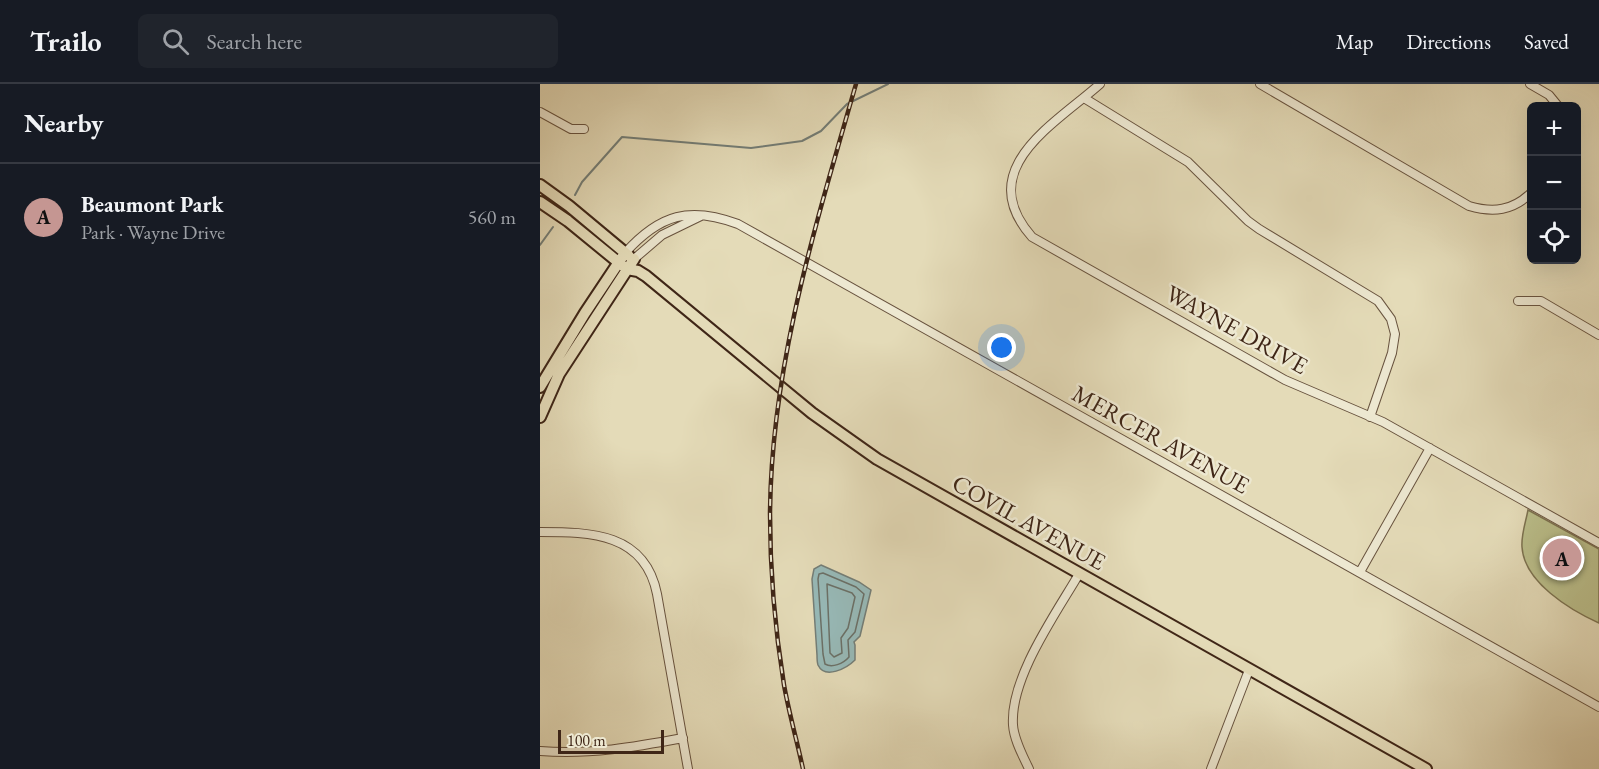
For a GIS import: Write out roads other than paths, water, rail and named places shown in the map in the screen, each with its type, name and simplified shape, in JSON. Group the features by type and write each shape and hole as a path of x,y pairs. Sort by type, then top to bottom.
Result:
{"main road":[{"path":"540,185 563,201 626,261"},
{"path":"540,202 626,261"},
{"path":"540,387 626,261"},
{"path":"540,417 559,374 626,261"},
{"name":"COVIL AVENUE","path":"626,261 812,413 860,448 931,491 1426,769"}],"street":[{"name":"WAYNE DRIVE","path":"1100,84 1038,137 1024,152 1016,167 1012,191 1014,207 1021,223 1032,237 1285,380 1370,417 1430,448 1599,543"},
{"path":"1260,84 1459,201 1473,207 1491,210 1504,209 1527,196"},
{"path":"1530,84 1549,94 1554,102"},
{"path":"1084,98 1188,162 1259,229 1382,304 1391,319 1395,338 1370,417"},
{"path":"540,112 571,129 584,129"},
{"name":"MERCER AVENUE","path":"626,261 642,236 665,221 691,213 720,217 738,224 1599,706"},
{"path":"1518,301 1541,301 1599,335"},
{"path":"1360,572 1430,448"},
{"path":"540,532 578,532 598,535 627,548 644,562 656,588 688,769"},
{"path":"1029,769 1013,728 1017,688 1026,667 1079,574"},
{"path":"1211,769 1249,670"},
{"path":"540,751 596,752 683,738"}],"water":[{"path":"821,565 871,590 860,636 854,642 855,660 842,669 831,672 821,669 817,660 812,579 814,569"}],"waterway":[{"path":"575,195 582,182 622,137 751,148 802,141 821,131 847,104 888,84"},
{"path":"540,245 553,227"}],"railway":[{"path":"803,769 784,685 776,621 770,535 772,459 778,404 798,296 856,84"}],"place":[{"name":"Beaumont Park","path":"1562,558"}]}
